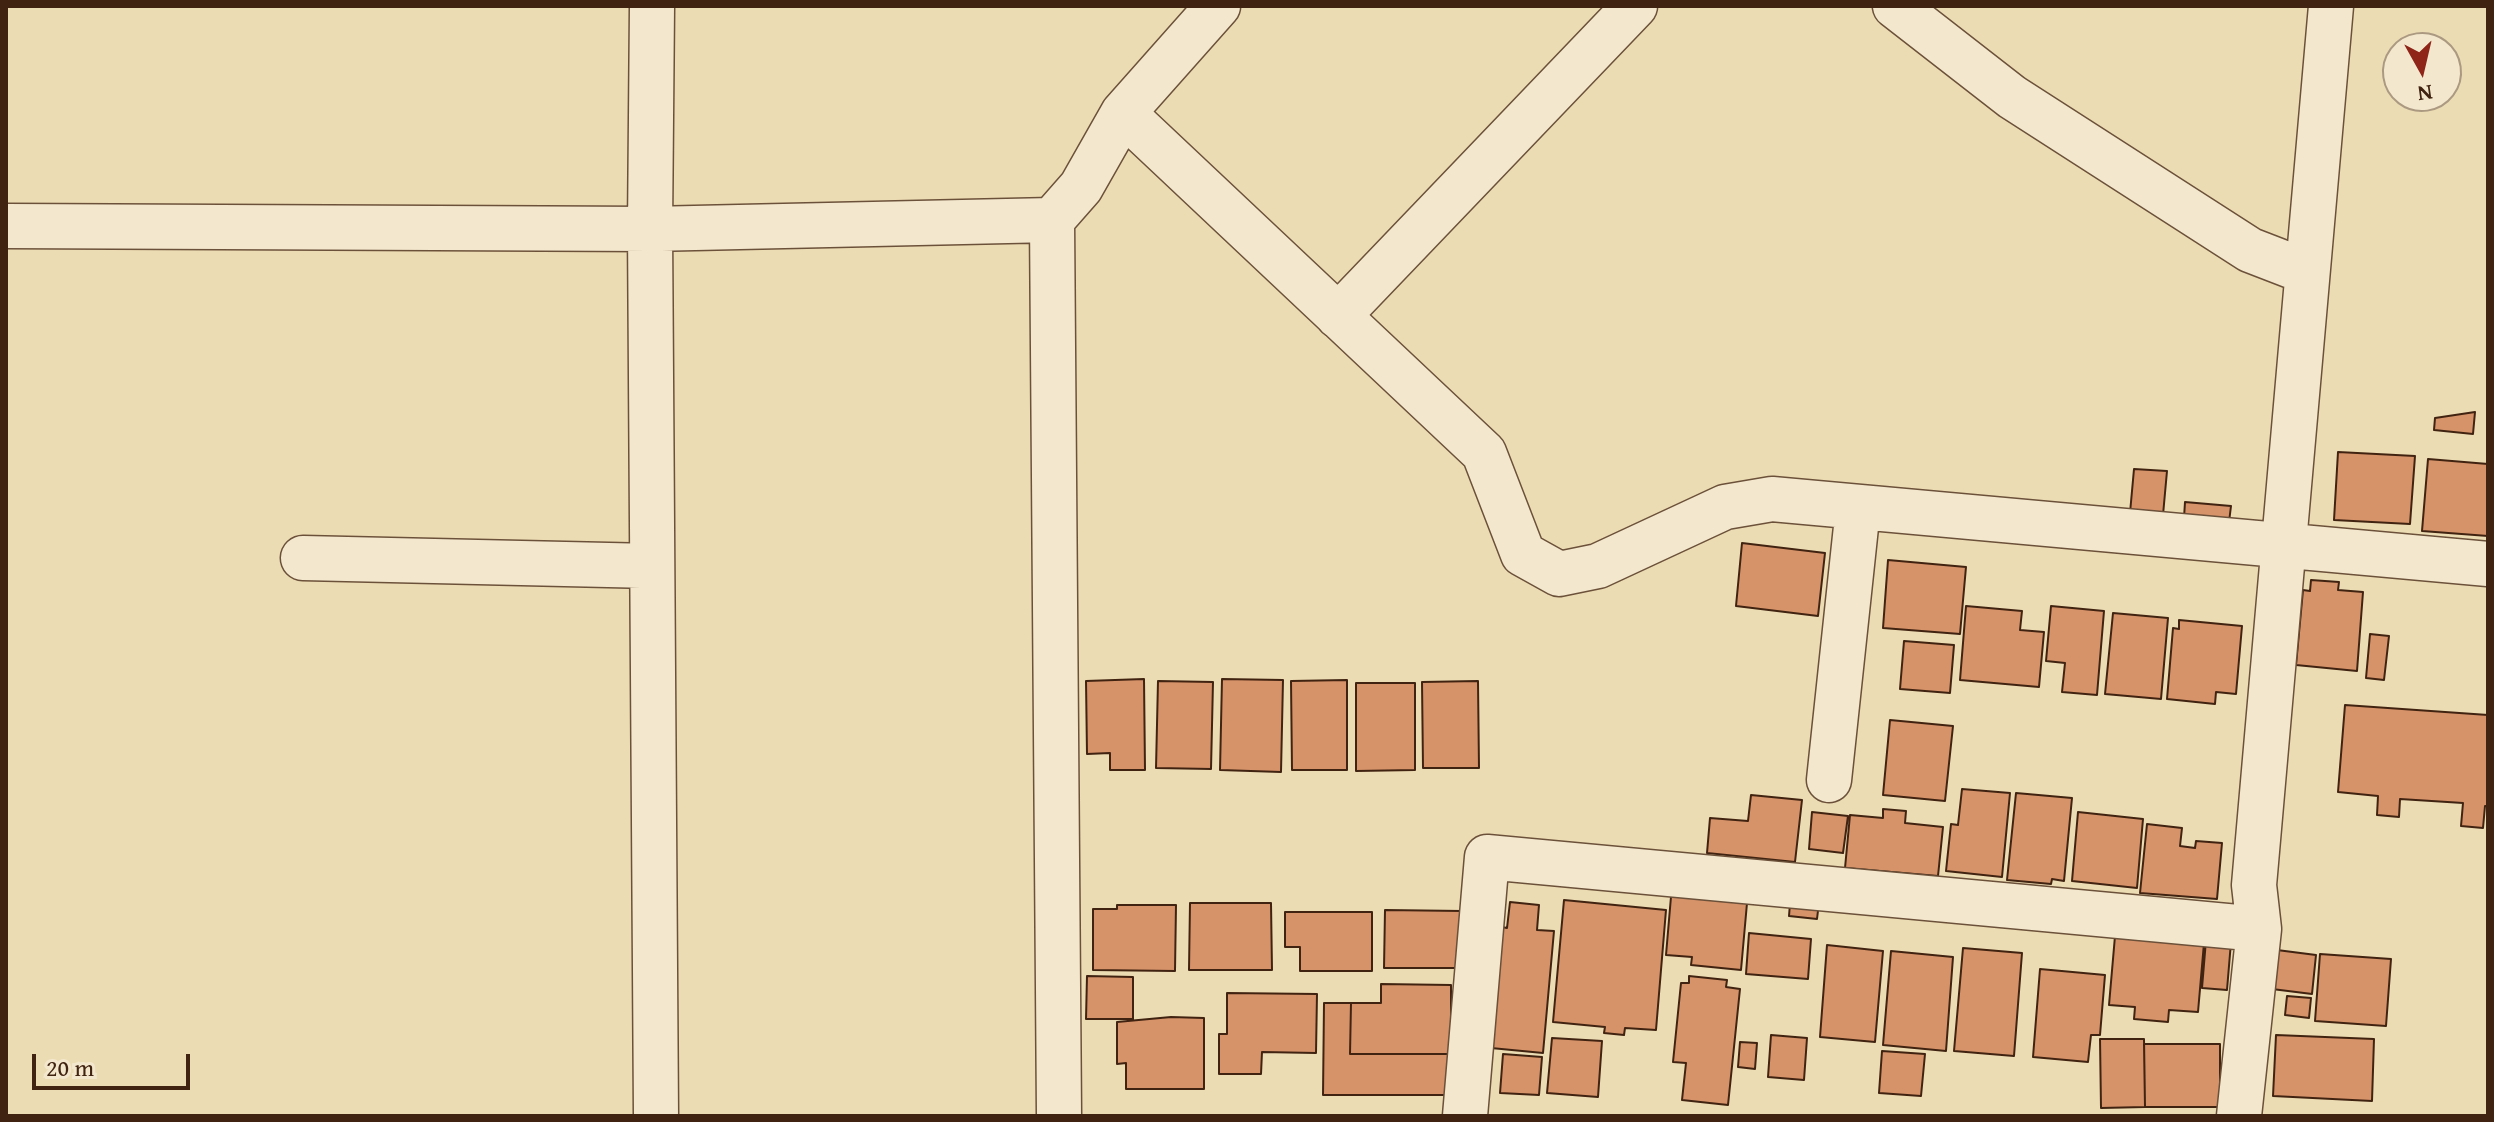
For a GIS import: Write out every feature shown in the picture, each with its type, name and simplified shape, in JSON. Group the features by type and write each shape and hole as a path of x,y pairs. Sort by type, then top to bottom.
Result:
{"street":[{"path":"652,6 650,229 656,1116"},
{"path":"1338,316 1635,6"},
{"path":"1895,6 2025,106 2250,250 2307,272"},
{"path":"2239,1116 2259,929 2254,885 2331,6"},
{"path":"1059,1116 1052,220 1081,187 1123,113 1211,9"},
{"path":"1123,113 1484,453 1523,554 1559,574 1598,566 1725,507 1772,499 2488,564"},
{"path":"6,226 650,229 1052,220"},
{"path":"1829,780 1858,508"},
{"path":"303,558 652,566"},
{"path":"1465,1116 1487,857 2259,929"}],"building":[{"path":"2475,412 2473,434 2434,430 2435,418"},
{"path":"2338,452 2415,456 2410,524 2334,520"},
{"path":"2428,459 2488,464 2488,536 2422,531"},
{"path":"2134,469 2167,471 2163,515 2130,513"},
{"path":"2185,502 2231,506 2229,522 2184,518"},
{"path":"1742,543 1825,553 1818,616 1736,606"},
{"path":"1888,560 1966,567 1960,634 1883,628"},
{"path":"2311,580 2339,582 2338,590 2363,592 2357,671 2296,665 2303,590 2310,591"},
{"path":"1966,606 2022,611 2020,630 2044,632 2039,687 1960,680"},
{"path":"2051,606 2104,611 2097,695 2062,692 2065,663 2046,661"},
{"path":"2113,613 2168,618 2161,699 2105,694"},
{"path":"2179,620 2242,626 2236,694 2216,692 2215,704 2167,699 2173,628 2179,629"},
{"path":"2370,634 2389,636 2384,680 2366,678"},
{"path":"1904,641 1954,645 1950,693 1900,689"},
{"path":"1144,679 1145,770 1110,770 1110,753 1087,754 1086,681"},
{"path":"1222,679 1283,680 1281,772 1220,770"},
{"path":"1347,680 1347,770 1292,770 1291,681"},
{"path":"1158,681 1213,682 1211,769 1156,768"},
{"path":"1478,681 1479,768 1423,768 1422,682"},
{"path":"1356,683 1415,683 1415,770 1356,771"},
{"path":"2345,705 2488,715 2488,806 2485,806 2483,828 2461,826 2463,803 2400,799 2399,817 2377,815 2378,796 2338,792"},
{"path":"1890,720 1953,726 1945,801 1883,795"},
{"path":"1962,789 2010,793 2002,877 1946,871 1951,824 1958,825"},
{"path":"2016,793 2072,798 2064,881 2052,879 2051,884 2007,880"},
{"path":"1751,795 1802,800 1795,862 1707,853 1710,818 1748,821"},
{"path":"1883,809 1906,811 1905,823 1943,827 1938,876 1845,868 1850,815 1883,818"},
{"path":"1812,812 1848,816 1843,853 1809,849"},
{"path":"2078,812 2143,819 2137,888 2072,881"},
{"path":"2147,824 2182,828 2180,846 2195,848 2196,841 2222,843 2217,899 2140,893"},
{"path":"1672,885 1748,892 1741,970 1691,965 1692,957 1666,955"},
{"path":"1791,891 1820,894 1817,919 1789,916"},
{"path":"1564,900 1666,910 1656,1030 1625,1028 1624,1035 1604,1033 1605,1027 1553,1022"},
{"path":"1510,902 1539,905 1537,930 1554,931 1543,1053 1491,1048 1502,927 1507,928"},
{"path":"1190,903 1271,903 1272,970 1189,970"},
{"path":"1117,905 1176,905 1175,971 1093,970 1093,909 1117,909"},
{"path":"1385,910 1462,911 1462,968 1384,968"},
{"path":"1285,912 1372,912 1372,971 1300,971 1300,947 1285,947"},
{"path":"1749,933 1811,939 1808,979 1746,974"},
{"path":"2115,936 2204,943 2198,1012 2169,1010 2168,1022 2134,1019 2135,1007 2109,1005"},
{"path":"2206,940 2231,942 2227,990 2202,988"},
{"path":"1827,945 1883,951 1875,1042 1820,1037"},
{"path":"1963,948 2022,953 2014,1056 1954,1051"},
{"path":"2277,950 2316,955 2312,994 2272,989"},
{"path":"1891,951 1953,957 1946,1051 1883,1045"},
{"path":"2320,954 2391,959 2386,1026 2315,1021"},
{"path":"2040,969 2105,975 2100,1035 2091,1035 2088,1062 2033,1057"},
{"path":"1087,976 1133,977 1133,1019 1086,1019"},
{"path":"1689,976 1727,980 1726,987 1740,989 1728,1105 1682,1100 1686,1063 1673,1062 1681,983 1689,983"},
{"path":"1381,984 1451,985 1451,1054 1350,1054 1351,1003 1381,1003"},
{"path":"1227,993 1317,994 1316,1053 1262,1052 1261,1074 1219,1074 1219,1034 1227,1034"},
{"path":"2287,996 2311,998 2309,1018 2285,1015"},
{"path":"1324,1003 1351,1003 1350,1054 1457,1054 1457,1095 1323,1095"},
{"path":"1171,1017 1204,1018 1204,1089 1126,1089 1126,1063 1117,1064 1117,1022"},
{"path":"1771,1035 1807,1038 1804,1080 1768,1077"},
{"path":"2276,1035 2374,1039 2372,1101 2273,1096"},
{"path":"1552,1038 1602,1041 1598,1097 1547,1093"},
{"path":"2100,1039 2144,1039 2145,1107 2101,1108"},
{"path":"1740,1042 1757,1043 1755,1069 1738,1067"},
{"path":"2144,1044 2220,1044 2220,1107 2145,1107"},
{"path":"1882,1051 1925,1054 1921,1096 1879,1093"},
{"path":"1503,1054 1542,1057 1539,1095 1500,1093"}]}
